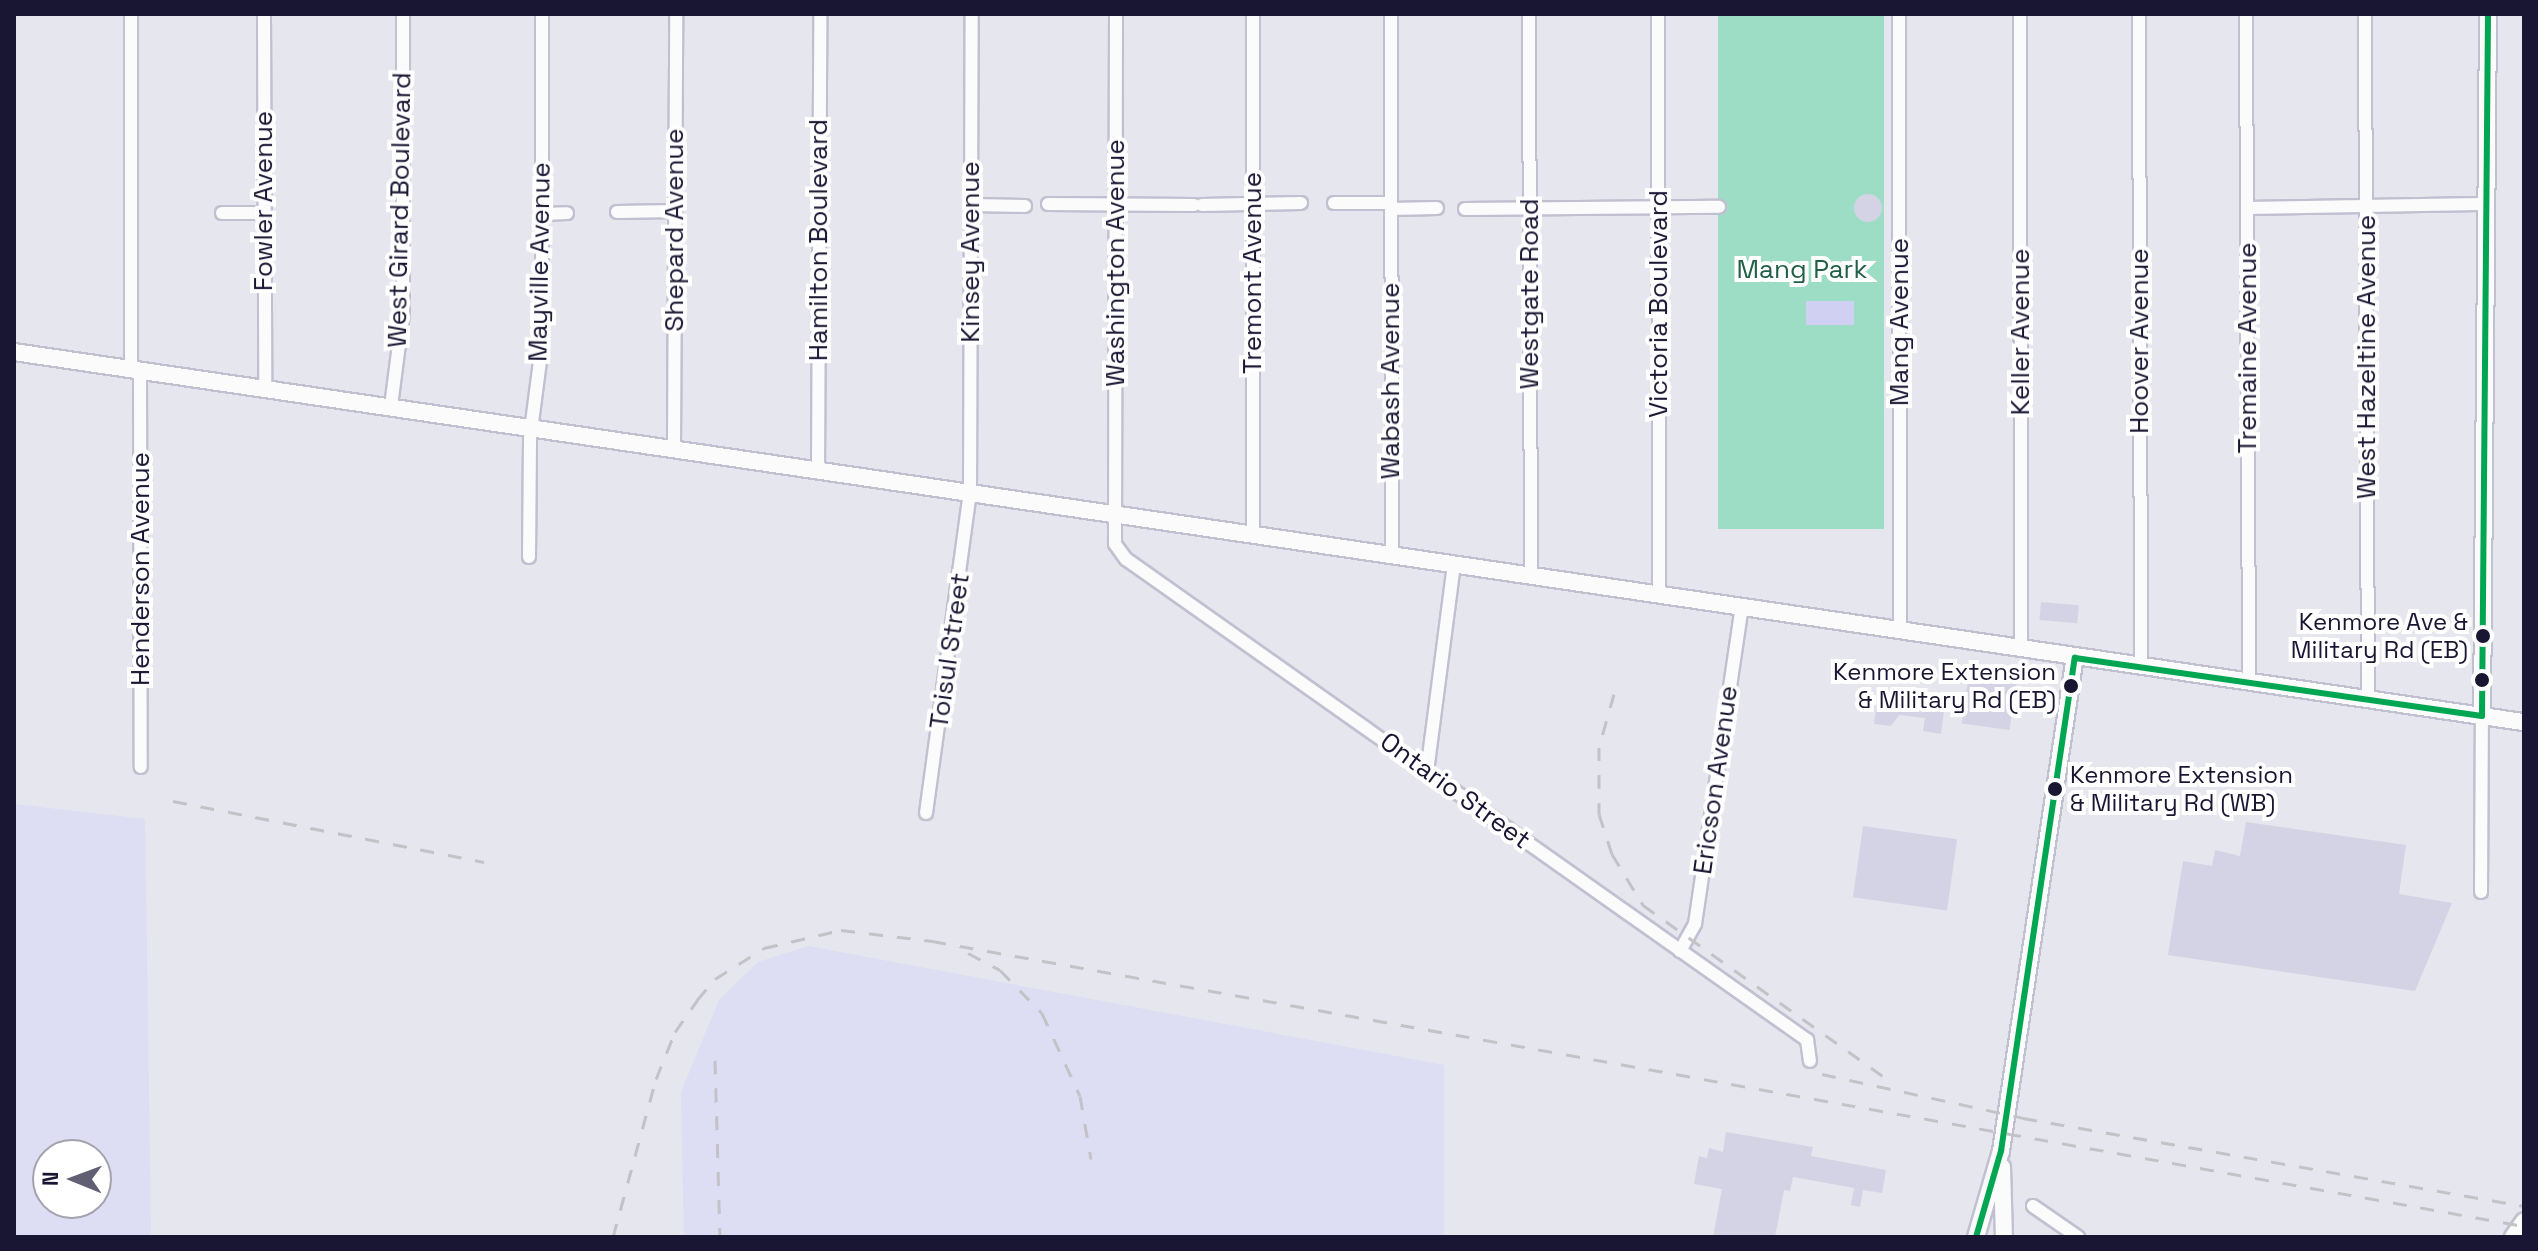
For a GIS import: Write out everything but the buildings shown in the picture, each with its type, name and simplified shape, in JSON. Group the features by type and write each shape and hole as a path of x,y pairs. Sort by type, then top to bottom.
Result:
{"main road":[{"path":"2482,716 2488,14"},
{"path":"14,352 674,445 2075,658 2524,722"},
{"path":"1976,1237 2001,1151 2075,658"},
{"path":"2001,1151 2004,1237"},
{"path":"2513,1237 2524,1221"}],"street":[{"name":"Henderson Avenue","path":"131,14 141,767"},
{"name":"Fowler Avenue","path":"264,14 265,388"},
{"name":"West Girard Boulevard","path":"391,406 403,313 403,14"},
{"name":"Mayville Avenue","path":"529,557 531,425 542,345 542,14"},
{"name":"Shepard Avenue","path":"674,445 676,14"},
{"name":"Hamilton Boulevard","path":"818,467 820,14"},
{"name":"Kinsey Avenue","path":"970,490 972,14"},
{"name":"Washington Avenue","path":"1116,14 1116,512"},
{"name":"Tremont Avenue","path":"1253,14 1253,533"},
{"name":"Wabash Avenue","path":"1391,14 1392,554"},
{"name":"Westgate Road","path":"1529,14 1531,574"},
{"name":"Victoria Boulevard","path":"1658,14 1659,593"},
{"name":"Mang Avenue","path":"1899,14 1900,631"},
{"name":"Keller Avenue","path":"2020,14 2021,649"},
{"name":"Hoover Avenue","path":"2139,14 2141,667"},
{"name":"Tremaine Avenue","path":"2246,14 2249,683"},
{"name":"West Hazeltine Avenue","path":"2365,14 2368,700"},
{"path":"1048,204 1301,203"},
{"path":"1334,203 1437,208"},
{"path":"2247,208 2486,204"},
{"path":"972,205 1025,206"},
{"path":"1465,209 1719,207"},
{"path":"617,212 675,211"},
{"path":"222,213 264,213"},
{"path":"542,214 567,213"},
{"name":"Toisul Street","path":"926,813 970,490"},
{"name":"Ontario Street","path":"1116,512 1115,544 1126,559 1807,1040 1810,1061"},
{"path":"1427,772 1454,563"},
{"name":"Ericson Avenue","path":"1680,951 1695,924 1742,605"},
{"path":"2481,892 2482,716"},
{"path":"2033,1206 2078,1237"}],"shaded area":[{"path":"1806,301 1854,301 1854,325 1806,325"},
{"path":"14,804 145,819 151,1237 14,1237"},
{"path":"808,946 1444,1065 1444,1237 684,1237 681,1092 719,1000 758,962"}],"green space":[{"name":"Mang Park","path":"1718,14 1884,14 1884,529 1718,529"}],"railway":[{"path":"1614,694 1599,747 1599,814 1612,854 1643,905 1893,1083"},
{"path":"173,801 484,862"},
{"path":"613,1237 656,1079 675,1032 697,1000 715,979 764,948 841,930 932,941 2524,1226"},
{"path":"968,953 1000,970 1042,1013 1080,1096 1091,1159"},
{"path":"715,1060 720,1237"},
{"path":"1822,1074 2023,1118 2524,1206"}],"transit line":[{"path":"1976,1237 2001,1151 2075,658 2482,716 2488,14"}],"place":[{"name":"Kenmore Ave & Military Rd (EB)","path":"2483,636"},
{"name":"Kenmore Extension & Military Rd (EB)","path":"2071,686"},
{"name":"Kenmore Extension & Military Rd (WB)","path":"2055,789"}]}
